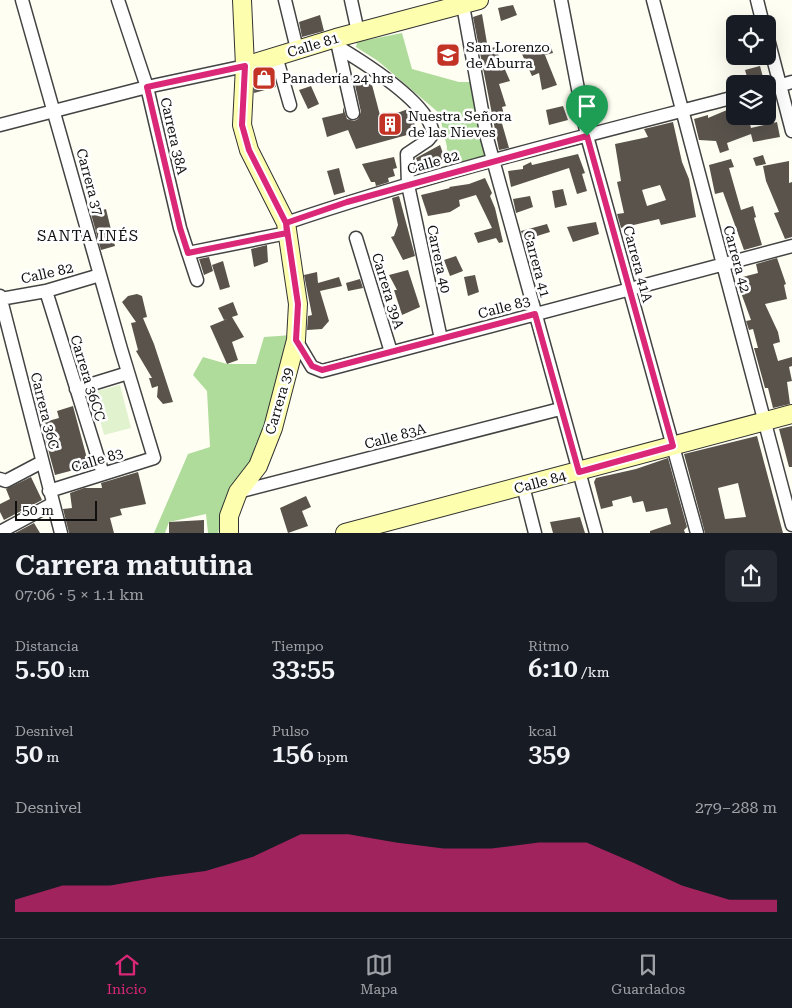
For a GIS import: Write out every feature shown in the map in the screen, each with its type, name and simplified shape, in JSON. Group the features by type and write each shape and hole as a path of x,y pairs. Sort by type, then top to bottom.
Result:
{"street":[{"name":"Carrera 37","path":"22,0 154,458"},
{"name":"Carrera 38A","path":"118,0 147,87 180,228 197,280"},
{"name":"Carrera 39","path":"229,533 229,516 238,492 258,466 273,428 296,340 298,304 287,228 249,150 242,125 245,66 242,0"},
{"path":"285,0 297,49"},
{"path":"351,0 358,32"},
{"name":"Carrera 41A","path":"561,0 587,136 697,533"},
{"name":"Carrera 42","path":"653,0 792,525"},
{"path":"757,0 761,15"},
{"name":"Calle 81","path":"0,125 147,87 245,66 297,49 337,42 358,32 468,1"},
{"name":"Carrera 41","path":"468,1 487,138 560,409 596,533"},
{"path":"337,42 354,113"},
{"name":"Carrera 40","path":"337,42 378,71 410,99 432,127 433,134 428,140 408,154 408,185 440,339"},
{"path":"276,56 290,105"},
{"path":"775,65 792,131"},
{"name":"Calle 82","path":"188,253 287,228 408,185 726,99"},
{"name":"Carrera 39A","path":"356,238 391,352"},
{"name":"Calle 83","path":"296,340 312,366 322,370 792,246"},
{"name":"Calle 82","path":"0,298 46,290 100,275"},
{"name":"Carrera 36CC","path":"46,290 102,474"},
{"name":"Carrera 36C","path":"0,298 61,533"},
{"path":"76,389 128,373"},
{"name":"Calle 83A","path":"238,492 560,409"},
{"name":"Calle 84","path":"345,533 390,527 523,486 792,414"},
{"name":"Calle 83","path":"49,491 154,458"},
{"path":"1,480 42,462"},
{"path":"523,486 535,533"},
{"path":"0,532 52,504"}],"green space":[{"path":"402,33 412,69 459,82 473,82 489,158 445,171 447,147 439,113 378,61 356,47 357,42"},
{"path":"292,335 254,460 224,517 218,533 208,533 206,514 169,522 165,533 154,533 188,454 210,447 207,391 193,375 203,357 227,364 256,364 264,337"},
{"path":"120,385 131,428 104,435 93,392"}],"building":[{"path":"513,5 517,15 501,21 498,8"},
{"path":"482,14 488,49 495,47 510,81 499,84 506,106 502,107 505,118 501,120 509,148 499,150 473,17"},
{"path":"320,15 324,31 302,37 299,22"},
{"path":"550,44 553,53 545,55 557,85 542,90 539,73 532,76 521,52"},
{"path":"760,66 762,75 746,75 745,70"},
{"name":"Panadería 24 hrs","path":"271,69 276,87 254,93 255,74"},
{"path":"371,81 381,119 408,109 418,132 356,149 348,130 327,137 322,118 343,113 343,107 347,119 354,121 358,119 361,112 355,85"},
{"path":"311,86 319,104 308,109 299,90"},
{"path":"563,106 568,120 549,125 546,110"},
{"path":"726,110 726,125 750,125 751,128 776,125 777,122 780,137 753,142 751,134 727,143 729,150 720,153 716,141 699,140 694,119 708,115 708,118"},
{"path":"673,122 682,162 689,179 696,217 661,225 659,219 621,228 617,214 624,213 617,182 621,181 615,144 648,137 644,129","holes":["660,185 666,200 647,206 642,190"]},
{"path":"440,145 446,162 420,169 416,158"},
{"path":"578,154 585,173 582,174 587,191 577,194 569,168 511,187 508,171 523,169 523,166 531,162 532,165"},
{"path":"763,155 766,164 756,166 753,158"},
{"path":"394,157 397,168 393,169 395,176 388,178 389,182 376,186 375,182 371,182 362,164"},
{"path":"731,159 734,167 729,168 741,210 753,206 756,217 754,218 762,245 744,250 723,192 715,194 709,165"},
{"path":"789,161 789,183 792,182 792,237 785,239 774,213 779,212 766,181 763,166"},
{"path":"339,168 345,192 334,195 327,171"},
{"path":"485,178 492,193 490,196 495,208 503,242 499,243 496,238 478,243 474,233 492,228 476,195 459,200 460,206 450,212 428,216 421,195 449,187 469,184"},
{"path":"563,189 567,205 555,208 552,191"},
{"path":"399,196 415,256 403,260 391,237 394,236 398,225 392,198"},
{"path":"530,196 533,207 516,213 513,199"},
{"path":"106,209 115,246 101,250 91,214"},
{"path":"596,222 599,234 573,242 567,227"},
{"path":"547,224 550,232 524,240 521,231"},
{"path":"267,245 268,262 254,267 251,249"},
{"path":"456,256 463,271 450,276 444,260"},
{"path":"209,257 213,271 204,275 199,259"},
{"path":"777,258 786,284 784,285 787,299 765,304 778,332 780,342 773,344 778,361 792,357 792,366 789,367 792,381 787,382 790,404 773,408 768,388 765,388 754,348 758,348 753,329 749,330 746,321 751,320 740,290 739,278 758,273 756,264"},
{"path":"223,261 230,287 220,290 212,265"},
{"path":"408,270 420,307 402,315 394,290 397,290 389,275"},
{"path":"317,272 318,283 339,277 342,286 320,291 329,321 322,329 307,330 308,316 312,315 304,275"},
{"path":"475,275 479,292 468,296 464,277"},
{"path":"360,279 363,288 348,291 346,283"},
{"path":"137,294 142,296 147,317 143,318 154,344 173,402 163,404 157,397 158,386 152,388 149,378 152,378 136,351 138,350 131,323 136,322 122,302 128,296"},
{"path":"233,302 238,315 232,317 244,337 232,342 238,360 227,364 210,326 227,319 224,320 218,308"},
{"path":"73,406 89,466 55,475 41,423 59,418 57,411"},
{"path":"792,426 792,467 789,467 779,429"},
{"path":"757,436 783,533 705,533 684,454","holes":["738,483 746,517 725,519 718,488"]},
{"path":"668,458 687,527 684,530 685,533 650,533 650,531 671,524 667,508 646,512 643,501 633,503 631,496 612,501 613,506 601,509 594,482 596,478 636,469"},
{"path":"138,472 146,504 120,509 122,515 110,518 114,533 69,533 63,509 72,508 70,493 84,488 102,488 101,483"},
{"path":"31,477 42,500 4,520 0,512 0,504 10,499 6,489"},
{"path":"306,496 311,507 302,511 308,526 288,533 280,508"},
{"path":"580,517 585,533 553,533 550,522"},
{"path":"204,520 204,533 169,533 169,522"},
{"path":"34,523 40,533 15,533"}],"place":[{"name":"San Lorenzo de Aburra","path":"448,55"},
{"name":"Panadería 24 hrs","path":"264,78"},
{"name":"Nuestra Señora de las Nieves","path":"390,124"}],"district":[{"name":"SANTA INÉS","path":"88,236"}],"route":[{"path":"587,136 347,202 286,223 287,233 188,253 180,228 147,87 245,66 242,125 249,150 286,223 294,266 298,304 296,340 312,366 322,370 535,314 579,472 673,446 587,136"}]}
